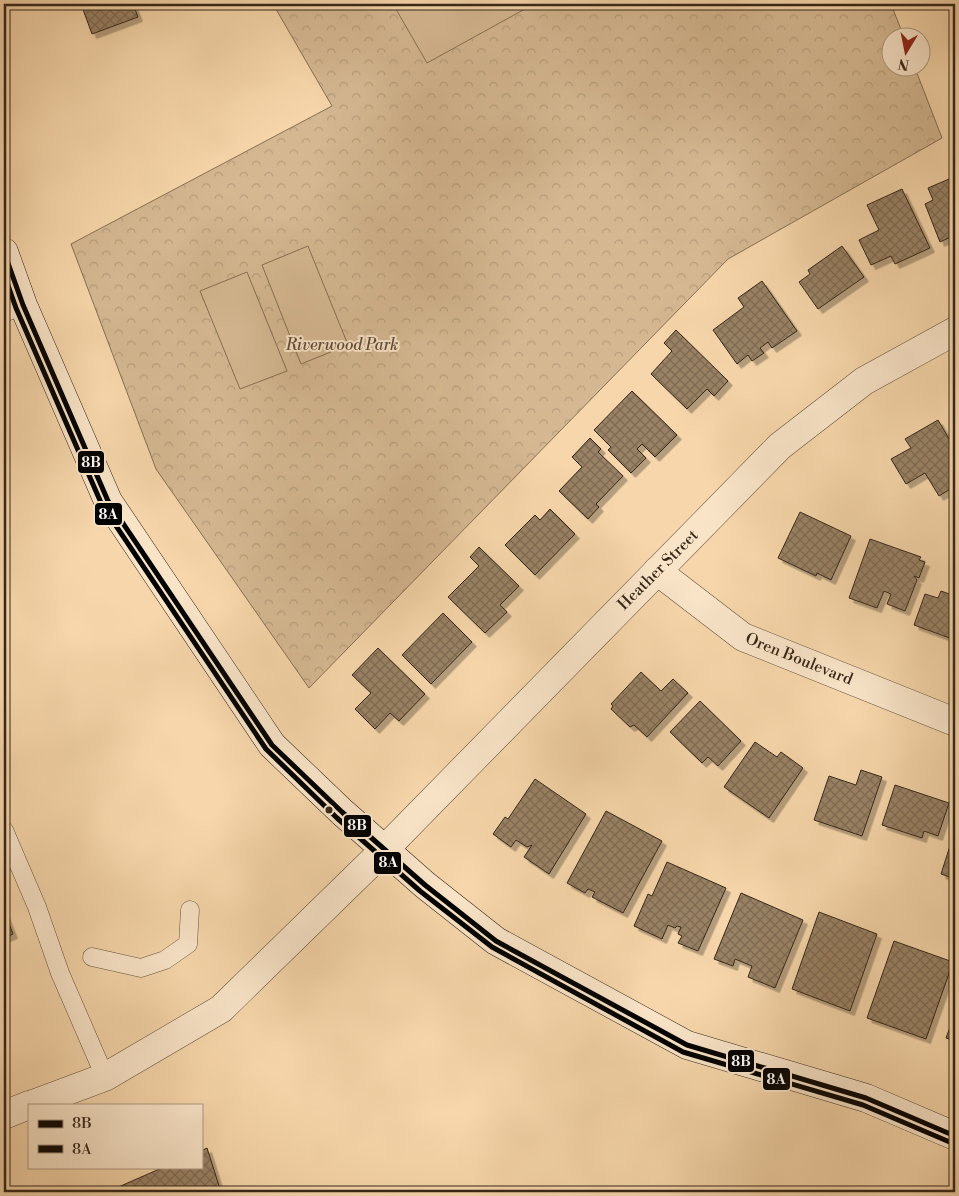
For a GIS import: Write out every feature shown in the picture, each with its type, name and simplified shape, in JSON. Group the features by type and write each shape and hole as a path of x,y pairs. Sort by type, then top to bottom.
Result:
{"street":[{"path":"4,252 13,309 108,501 272,745 342,812 425,885 496,941 687,1045 866,1098 955,1136"},
{"name":"Heather Street","path":"33,1104 105,1077 222,1010 384,850 780,446 864,381 955,331"},
{"name":"Oren Boulevard","path":"657,571 743,637 955,722"},
{"name":"Heather Street","path":"4,1115 28,1106"}],"lane":[{"path":"4,830 37,907 60,973 105,1077"},
{"path":"92,957 140,968 165,960 188,944 190,910"}],"green space":[{"name":"Riverwood Park","path":"273,4 891,4 900,28 882,28 882,78 919,78 942,138 728,259 309,688 156,469 71,244 332,106"},
{"path":"393,4 534,4 427,63"},
{"path":"308,246 348,345 301,364 262,265"},
{"path":"247,272 287,371 240,389 200,291"}],"building":[{"path":"81,4 133,4 138,17 92,34"},
{"path":"949,179 955,192 955,235 940,242 925,204 933,200 928,188"},
{"path":"902,189 930,248 895,264 891,256 871,265 859,240 879,230 867,205"},
{"path":"842,246 864,277 818,309 799,282 810,274 808,270"},
{"path":"762,281 797,331 772,348 768,342 760,348 764,353 752,361 748,355 737,364 713,330 744,307 738,298"},
{"path":"676,330 728,381 714,396 707,389 687,409 651,374 672,351 664,343"},
{"path":"632,391 677,435 655,457 642,444 637,449 646,458 631,473 608,450 611,447 594,430"},
{"path":"938,420 955,449 955,486 939,496 925,473 906,484 891,459 911,448 905,439"},
{"path":"590,438 601,449 598,452 623,476 596,504 599,507 588,519 559,491 582,467 572,457"},
{"path":"550,509 575,534 535,575 505,545 535,515 540,520"},
{"path":"800,512 851,536 831,580 817,573 816,576 778,558"},
{"path":"870,539 921,557 919,560 925,562 919,578 914,576 917,580 905,611 887,604 891,594 884,591 877,608 849,598"},
{"path":"479,547 519,586 500,605 507,612 485,633 448,597 479,566 470,557"},
{"path":"941,591 955,596 955,640 914,625 925,594 938,598"},
{"path":"443,613 472,642 431,684 402,655"},
{"path":"378,648 425,694 399,721 390,713 375,729 355,709 371,693 352,675"},
{"path":"641,672 661,691 673,679 688,693 647,737 634,725 630,727 611,709 613,706 611,704"},
{"path":"700,701 741,741 718,766 708,757 702,763 670,732"},
{"path":"755,742 777,757 781,752 803,768 769,818 724,787"},
{"path":"861,770 882,777 862,836 814,820 829,776 856,785"},
{"path":"535,779 586,814 549,874 524,857 532,845 527,847 516,840 511,847 493,834 505,817 508,819"},
{"path":"895,785 949,803 938,836 924,831 922,838 882,825"},
{"path":"606,811 662,841 623,913 592,897 595,892 588,889 585,893 567,883"},
{"path":"955,830 955,879 941,874"},
{"path":"667,862 726,888 698,951 678,943 682,936 678,934 681,927 677,926 675,928 668,925 662,939 634,926 648,894 652,896"},
{"path":"741,893 803,920 775,988 748,977 752,966 735,959 733,966 714,959"},
{"path":"4,911 13,934 4,938"},
{"path":"819,912 877,934 850,1011 792,989"},
{"path":"894,941 953,962 926,1039 867,1018"},
{"path":"955,1014 955,1041 946,1038"},
{"path":"207,1148 221,1192 107,1192 162,1168 202,1168 202,1150"}],"transit line":[{"name":"8B","path":"4,252 23,305 108,501 272,745 342,812 425,885 496,941 687,1045 866,1098 955,1136"},
{"name":"8A","path":"4,274 16,308 102,505 266,749 337,818 420,891 492,947 683,1052 863,1105 952,1143"}]}
